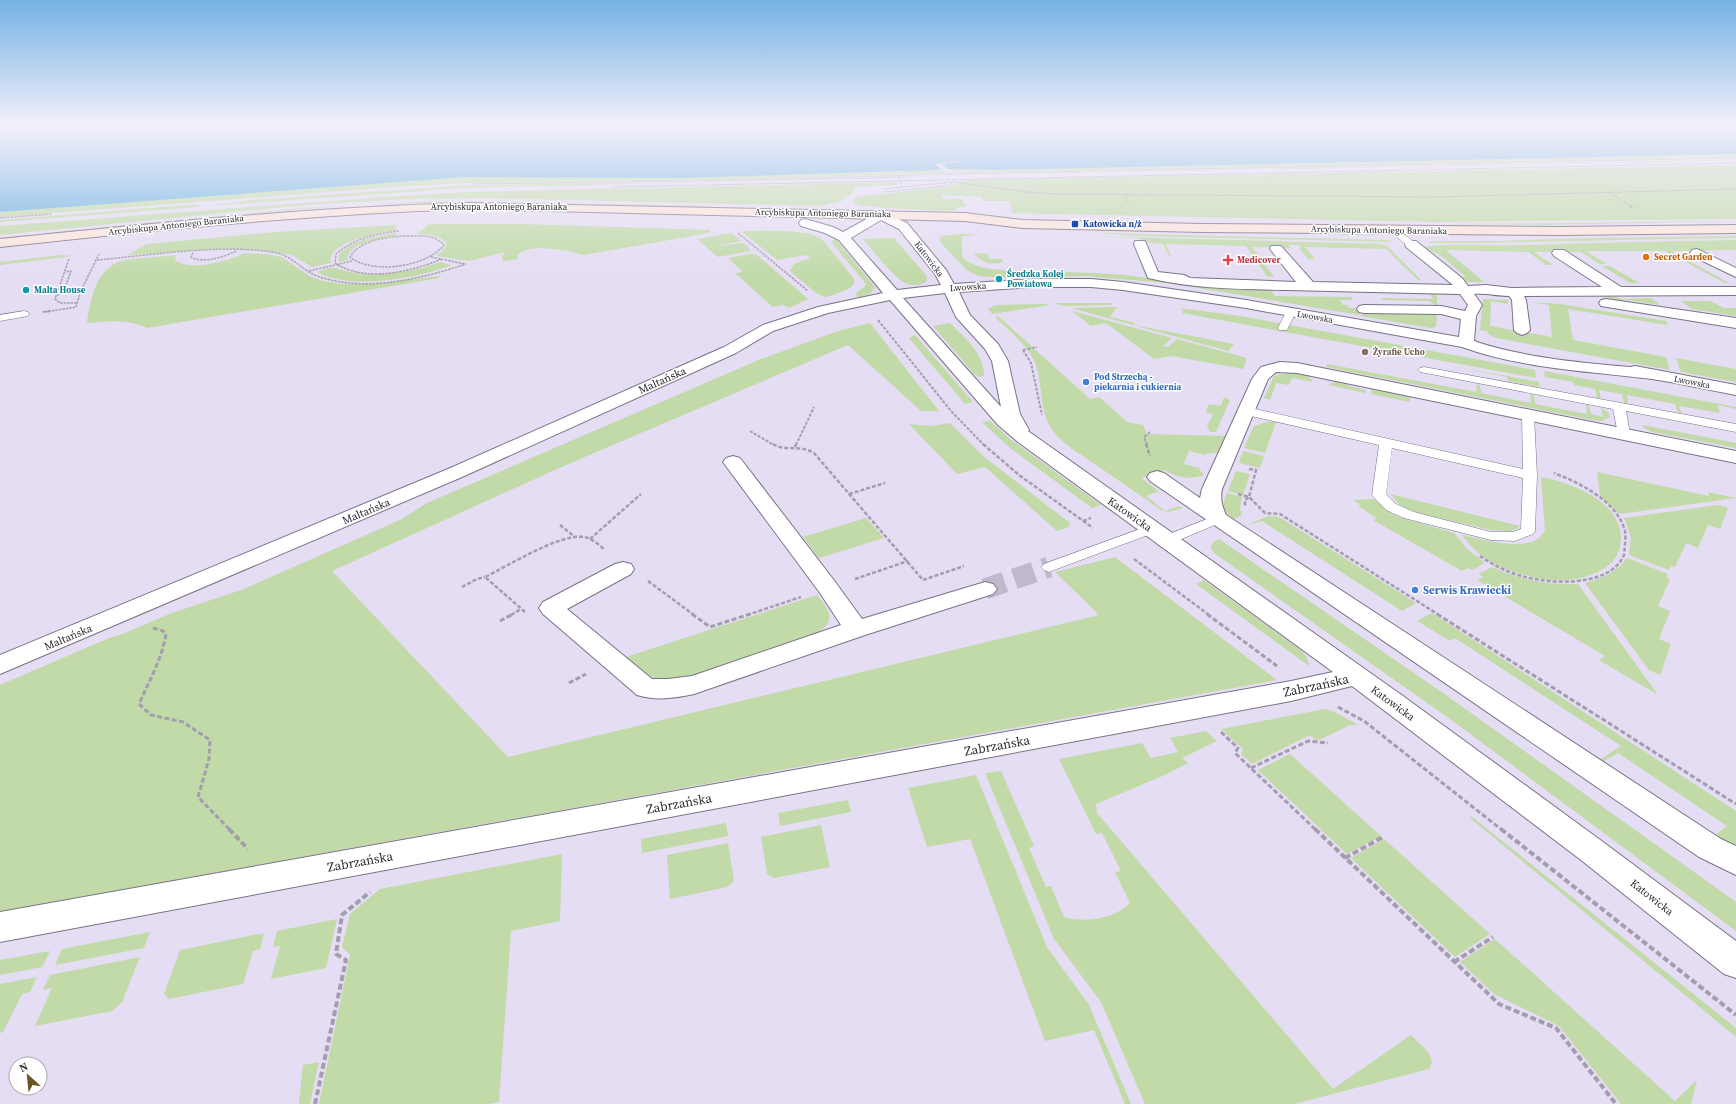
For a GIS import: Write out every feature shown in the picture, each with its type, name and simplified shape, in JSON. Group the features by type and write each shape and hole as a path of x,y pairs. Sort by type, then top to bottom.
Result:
{"street":[{"name":"Arcybiskupa Antoniego Baraniaka","path":"0,243 255,217 341,210 417,207 501,206 965,217 1023,224"},
{"path":"843,237 881,215"},
{"name":"Katowicka","path":"881,215 903,226 941,273 953,293 963,317 992,347 1000,361 1011,414 1025,438"},
{"name":"Arcybiskupa Antoniego Baraniaka","path":"0,251 261,225 410,217 522,216 976,228 1023,224 1394,230 1568,231 1736,229"},
{"name":"Katowicka","path":"805,223 829,230 843,237 1004,421 1025,438 1357,676 1592,851 1736,962"},
{"path":"1140,244 1153,275 1170,277 1179,281 1224,284 1308,286 1456,286 1490,293 1736,291"},
{"name":"Arcybiskupa Antoniego Baraniaka","path":"1411,244 1456,286"},
{"path":"1276,249 1301,280 1308,286"},
{"path":"1559,253 1619,292"},
{"path":"1697,253 1736,273"},
{"path":"1456,286 1469,316 1466,343"},
{"path":"1513,292 1519,300 1522,330"},
{"path":"1566,292 1602,302 1736,323"},
{"name":"Lwowska","path":"898,301 953,293 1163,293 1246,304 1466,343 1478,348 1515,357 1597,370 1649,374 1736,390"},
{"name":"Maltańska","path":"0,665 443,478 730,350 780,338 857,316 898,301"},
{"path":"1364,310 1441,310 1469,316"},
{"path":"1217,519 1211,507 1210,499 1223,463 1264,371 1271,368 1297,368 1736,457"},
{"path":"733,462 828,588 856,629"},
{"path":"1157,477 1217,519 1710,848 1736,861"},
{"path":"616,561 551,608 646,688 668,690 694,685 856,629 986,589"},
{"name":"Zabrzańska","path":"0,927 1291,691 1357,676"}],"lane":[{"path":"1394,230 1411,244"},
{"path":"1283,328 1291,312"},
{"path":"0,318 24,314"},
{"path":"1424,370 1736,428"},
{"path":"1619,406 1624,434"},
{"path":"1246,411 1530,475"},
{"path":"1386,443 1379,495 1391,507 1409,515 1491,536 1515,537 1528,531 1530,475 1528,415"},
{"path":"1049,567 1113,543 1159,535 1217,519"}],"path":[{"path":"851,177 852,179 909,177 908,176"},
{"path":"953,181 952,179 1122,176"},
{"path":"898,177 902,187"},
{"path":"887,191 884,189 953,181 1027,192 1055,194 1435,197 1736,189"},
{"path":"1609,192 1635,209"},
{"path":"408,236 410,230"},
{"path":"403,231 383,234 350,244 336,254 334,263 346,269 359,272 385,273 420,267 442,260"},
{"path":"738,233 811,294"},
{"path":"308,271 352,261 365,266 386,267 410,264 430,257 442,249 444,245 442,241 429,236 408,236 384,239 363,245 352,254 350,258 352,261"},
{"path":"24,314 76,307 77,298 102,249"},
{"path":"97,260 193,252 239,251 281,254 289,256 308,271 329,280 370,283 395,281 434,274 466,264 430,257"},
{"path":"193,252 191,256 192,258 204,260 222,257 239,251"},
{"path":"62,259 70,259 55,299 60,303 76,303"},
{"path":"56,296 63,293 71,271 65,272"},
{"path":"877,319 940,397 978,440 1010,467 1280,667"},
{"path":"1020,347 1031,364 1044,421"},
{"path":"1023,350 1037,347"},
{"path":"795,446 814,407"},
{"path":"750,431 779,448 795,446 807,449 814,453 923,580 964,566"},
{"path":"1223,463 1256,470 1249,497 1265,513 1280,514 1736,804"},
{"path":"1475,553 1500,569 1537,581 1561,582 1585,580 1610,571 1624,555 1625,531 1618,517 1601,499 1569,478 1548,471"},
{"path":"849,494 885,483"},
{"path":"590,539 641,494"},
{"path":"1083,521 1091,518"},
{"path":"560,525 576,537"},
{"path":"462,587 560,541 576,537 590,539 616,561"},
{"path":"647,580 710,627 908,561"},
{"path":"486,577 527,614"},
{"path":"500,620 521,609"},
{"path":"150,627 164,631 166,634 164,649 156,668 145,686 139,704 152,716 183,722 210,740 209,759 198,797 251,853 241,883"},
{"path":"569,684 591,671"},
{"path":"1333,704 1364,721 1736,1015"},
{"path":"1218,730 1238,748 1235,753 1250,768 1498,1004 1556,1028 1616,1104"},
{"path":"1250,768 1308,741 1328,743"},
{"path":"1345,858 1382,837"},
{"path":"315,1104 346,960 336,954 342,915 375,887"},
{"path":"1454,962 1493,937"}],"green space":[{"path":"488,176 640,178 682,178 683,176 734,177 738,176 862,176 717,180 471,183 408,186 0,217 0,212 401,179"},
{"path":"1197,176 1736,176 1736,219 1433,222 1009,213 1012,213 1010,201 983,201 982,197 942,195 942,199 963,199 963,203 967,206 956,208 956,211 882,208 862,206 855,204 853,201 855,198 862,196 947,187 968,180"},
{"path":"850,179 467,188 206,206 251,200 470,185 716,182"},
{"path":"897,182 898,185 854,187 852,194 845,197 842,201 821,206 489,198 408,199 305,205 0,235 0,226 465,192"},
{"path":"432,201 718,206 685,207 484,202 377,204"},
{"path":"373,204 302,209 0,239 303,208"},
{"path":"200,205 199,207 0,222 0,220"},
{"path":"1736,221 1545,225 1439,224 1446,224"},
{"path":"429,224 523,224 711,230 709,233 584,255 559,249 538,248 529,249 522,252 517,256 518,259 503,261 502,257 505,252 469,261 436,256 442,252 447,245 445,241 434,236 417,234"},
{"path":"396,225 396,231 358,239 339,247 333,253 330,260 331,263 312,267 292,255 261,250 221,249 128,255 146,244 275,232"},
{"path":"785,231 817,236 823,240 854,279 854,284 850,288 831,296 825,297 816,293 790,271 794,264 810,258 806,255 777,260 742,232"},
{"path":"396,233 396,236 366,242 348,254 348,260 338,262 339,254 352,245 366,239"},
{"path":"731,233 742,241 715,246 744,243 750,251 718,257 697,239"},
{"path":"1097,233 1386,240 1395,242 1135,236"},
{"path":"976,234 962,237 962,257 970,263 980,267 1001,270 1126,275 1167,281 1167,283 1084,276 1004,278 979,276 968,271 939,241 942,236"},
{"path":"1087,236 1380,244 1387,246 1421,280 1418,280 1386,249 1305,247 1315,259 1308,259 1299,248 1301,247 1299,245 1289,245 1291,248 1252,247 1274,277 1267,276 1246,246 1166,244 1171,256 1169,256 1163,244 1149,243 1135,238"},
{"path":"1736,236 1736,238 1426,243 1436,241"},
{"path":"894,238 926,275 926,282 914,285 907,284 902,281 887,267 863,239"},
{"path":"836,239 874,286 875,288 869,294 859,298 856,295 856,293 866,284 831,242"},
{"path":"1736,240 1736,250 1671,251 1729,283 1725,283 1665,251 1586,251 1607,264 1599,264 1581,252 1534,252 1553,265 1546,265 1528,252 1446,250 1484,282 1468,282 1459,277 1466,277 1440,255 1422,247 1447,245 1520,245"},
{"path":"244,253 267,254 282,257 311,277 341,284 373,284 440,276 439,278 147,328 125,322 110,321 87,323 92,297 99,280 110,267 118,262 176,255 175,260 190,265 199,265 220,262"},
{"path":"974,253 988,254 989,259 1003,259 1003,261 996,264 987,263"},
{"path":"751,254 757,255 808,299 789,308 783,305 773,307 735,273 743,272 728,258"},
{"path":"62,255 72,256 0,265 0,262"},
{"path":"440,262 452,265 438,270 403,278 365,282 331,278 317,272 326,268 333,268 362,274 392,273 421,268"},
{"path":"1602,266 1610,266 1639,283 1630,283"},
{"path":"1169,281 1213,287 1270,289 1275,296 1351,297 1353,300 1339,300 1349,308 1357,308 1360,312 1359,315 1169,283"},
{"path":"1429,293 1437,293 1437,307 1429,301 1383,300 1381,298 1434,299"},
{"path":"1603,296 1623,299 1651,298 1660,305 1626,300 1617,301"},
{"path":"1483,299 1508,300 1508,304 1491,301 1490,326 1552,337 1549,305 1530,302 1560,304 1666,321 1668,325 1568,309 1573,340 1666,357 1670,370 1496,338 1488,334 1487,331 1480,330"},
{"path":"1681,301 1710,301 1724,308 1736,308 1736,316 1692,309"},
{"path":"1053,303 1112,303 1111,305 1065,306"},
{"path":"995,305 1051,305 992,314 988,309"},
{"path":"1117,307 1110,317 1135,323 1134,325 1234,344 1228,351 1071,308"},
{"path":"1179,308 1240,316 1535,370 1536,378 1182,313 1183,310"},
{"path":"1072,311 1172,338 1163,346 1168,347 1177,339 1247,358 1243,369 1171,356 1154,359 1106,323 1091,326"},
{"path":"1363,312 1437,314 1436,327 1430,328 1361,316"},
{"path":"998,316 1090,399 1099,397 1127,422 1143,425 1147,434 1226,436 1219,452 1205,455 1189,451 1184,464 1200,468 1199,469 1204,475 1189,478 1174,475 1165,470 1141,478 1159,491 1146,496 1165,511 1179,506 1183,508 1168,512 1161,510 1072,448 1055,434 1047,421 1039,379 1032,356 1017,338 995,317"},
{"path":"870,323 939,411 921,411 848,345 566,465 332,571 508,757 1099,615 1055,572 1115,557 1277,680 0,912 0,685 169,614 244,589 400,520 427,503 761,359 838,331"},
{"path":"950,323 973,346 981,360 984,376 980,377 974,374 933,326"},
{"path":"915,335 973,402 965,404 909,338"},
{"path":"1676,358 1736,369 1736,382 1681,372"},
{"path":"1327,364 1476,392 1477,384 1480,385 1481,393 1531,403 1530,394 1534,395 1535,404 1587,414 1586,405 1589,406 1591,414 1603,417 1601,408 1608,412 1610,417 1601,421 1592,420 1326,367"},
{"path":"1447,365 1539,382 1539,387 1508,381 1507,377"},
{"path":"1544,371 1736,407 1736,409 1717,405 1720,413 1679,406 1682,413 1678,413 1675,404 1627,395 1628,403 1624,403 1622,394 1599,390 1601,398 1597,398 1595,389 1574,385 1573,382 1545,377"},
{"path":"1291,372 1307,375 1312,382 1292,378 1289,385 1276,383 1270,400 1264,398 1274,376"},
{"path":"1342,381 1349,382 1348,386 1366,390 1365,393 1329,385 1331,383"},
{"path":"1372,388 1410,396 1410,402 1371,394"},
{"path":"1224,397 1230,400 1216,432 1210,432 1207,426 1213,414 1206,412 1209,404 1221,406"},
{"path":"990,421 1010,439 1101,505 1092,508 1010,448 982,422"},
{"path":"1267,422 1276,422 1265,453 1244,448 1254,426"},
{"path":"950,423 983,456 1070,523 1069,527 1057,531 985,467 957,474 909,424 931,426"},
{"path":"1643,425 1736,443 1736,448 1652,432 1644,428"},
{"path":"1243,451 1264,456 1260,468 1239,463"},
{"path":"1236,471 1250,474 1243,495 1228,491"},
{"path":"1597,472 1709,496 1708,492 1736,498 1620,514 1600,496"},
{"path":"1541,477 1566,484 1592,495 1603,503 1612,513 1618,524 1621,537 1620,547 1612,562 1599,572 1566,580 1530,576 1496,565 1477,552 1462,535 1508,544 1531,542 1540,537 1545,529"},
{"path":"1227,493 1242,497 1240,508 1242,515 1234,519 1227,513 1223,505"},
{"path":"1390,494 1520,526 1517,529 1510,531 1491,530 1418,513 1400,505"},
{"path":"1374,499 1390,513 1454,533 1467,549 1485,563 1472,570 1468,568 1462,571 1373,520 1377,518 1358,506 1361,505 1353,500"},
{"path":"1718,505 1728,508 1720,529 1708,525 1698,548 1686,543 1675,567 1671,566 1669,570 1629,555 1631,537 1624,518"},
{"path":"1268,516 1279,517 1416,603 1402,611 1262,521 1245,526"},
{"path":"866,518 884,538 819,558 803,537"},
{"path":"1219,539 1443,693 1736,902 1736,931 1450,719 1214,553 1211,549 1211,545"},
{"path":"1627,558 1668,574 1666,578 1670,579 1658,606 1670,611 1659,639 1671,644 1660,675 1649,670 1585,583 1608,574 1618,568"},
{"path":"1492,567 1503,572 1534,581 1556,584 1578,584 1658,695 1599,660 1605,656 1477,580 1483,577 1479,574"},
{"path":"1204,580 1298,648 1308,660 1309,666 1196,584"},
{"path":"817,595 828,611 829,620 823,629 817,634 685,679 660,681 645,674 626,657"},
{"path":"1432,613 1736,811 1736,848 1711,839 1727,826 1618,753 1601,763 1598,761 1621,746 1455,638 1450,641 1417,621"},
{"path":"1325,709 1335,712 1358,725 1350,725 1317,741 1310,735 1252,764 1241,754 1243,749 1221,729"},
{"path":"1206,731 1217,741 1182,758 1188,763 1165,775 1096,804 1097,813 1333,1089 1411,1035 1429,1053 1432,1062 1429,1069 1294,1104 1145,1104 1101,1002 1054,939 985,773 1001,771 1034,846 1029,848 1046,887 1051,886 1064,917 1081,920 1099,918 1116,913 1130,903 1115,872 1121,871 1102,833 1096,834 1059,759 1142,743 1151,758 1178,752 1170,738"},
{"path":"1290,754 1381,836 1347,854 1258,770"},
{"path":"976,775 1047,947 1089,1005 1131,1104 1125,1104 1094,1030 1045,1041 970,839 927,847 908,788"},
{"path":"848,800 851,812 780,826 778,813"},
{"path":"1471,816 1736,1028 1736,1037 1470,818"},
{"path":"726,823 728,836 642,853 641,839"},
{"path":"821,825 830,867 774,878 767,874 761,837"},
{"path":"1384,839 1490,934 1455,957 1351,858"},
{"path":"728,843 734,881 727,887 670,899 667,855"},
{"path":"562,854 560,921 511,931 499,1102 489,1104 319,1104 350,955 342,947 350,914 380,889"},
{"path":"337,919 326,968 271,979 280,946 273,947 277,931"},
{"path":"150,932 144,948 55,965 62,949"},
{"path":"264,933 260,949 253,951 243,984 169,999 164,994 180,950"},
{"path":"1495,939 1675,1101 1697,1080 1691,1104 1621,1104 1559,1026 1494,994 1460,962"},
{"path":"50,951 42,967 0,975 0,960"},
{"path":"140,957 122,1002 112,1011 35,1026 52,988 43,990 50,975"},
{"path":"37,977 30,992 22,994 3,1032 0,1033 0,984"},
{"path":"319,1062 310,1104 299,1104 303,1065"}],"water":[{"path":"0,176 760,176 682,178 464,177 0,212"}],"tunnel":[{"path":"985,589 1049,567"}],"place":[{"name":"Katowicka n/ż","path":"1075,224"},
{"name":"Secret Garden","path":"1646,257"},
{"name":"Medicover","path":"1228,260"},
{"name":"Średzka Kolej Powiatowa","path":"999,279"},
{"name":"Malta House","path":"26,290"},
{"name":"Żyrafie Ucho","path":"1365,352"},
{"name":"Pod Strzechą - piekarnia i cukiernia","path":"1086,382"},
{"name":"Serwis Krawiecki","path":"1415,590"}]}
